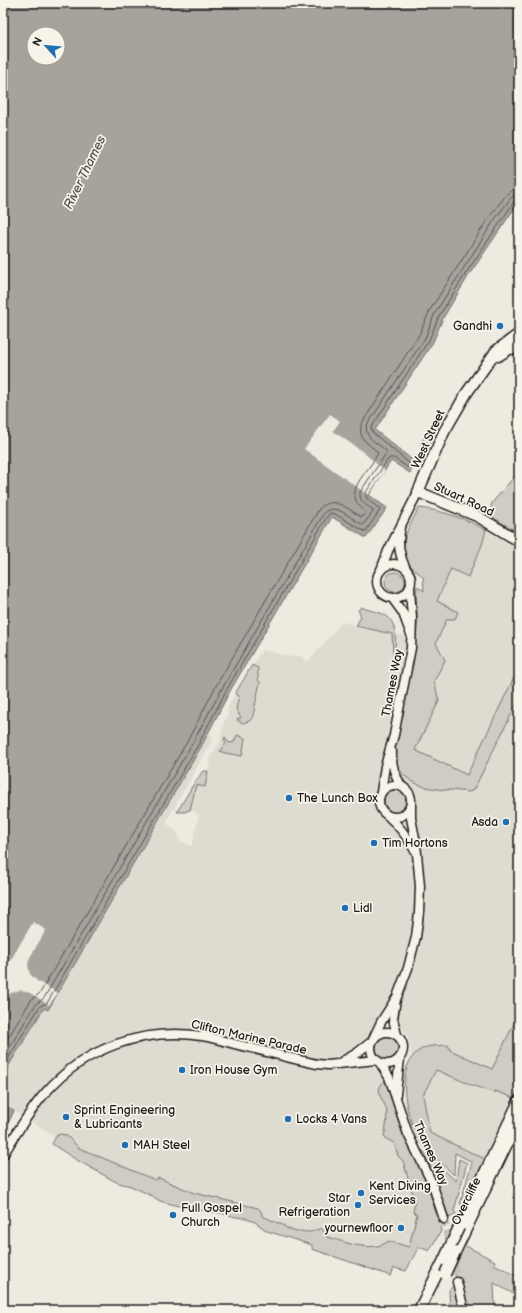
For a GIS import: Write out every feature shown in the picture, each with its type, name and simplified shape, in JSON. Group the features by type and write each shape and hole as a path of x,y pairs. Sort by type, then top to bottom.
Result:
{"main road":[{"name":"West Street","path":"418,492 451,419 466,394 496,351 519,334"},
{"name":"West Street","path":"486,366 505,351 519,348"},
{"name":"Stuart Road","path":"418,492 477,516 519,542"},
{"name":"Overcliffe","path":"432,1292 445,1274 494,1153 519,1101"},
{"name":"Overcliffe","path":"494,1153 500,1151 519,1112"},
{"name":"Overcliffe","path":"432,1292 444,1260 461,1232 519,1119"},
{"path":"420,1310 432,1292"},
{"path":"427,1310 432,1292"}],"street":[{"name":"West Street","path":"382,570 388,551 418,492"},
{"name":"West Street","path":"400,527 400,553 407,569"},
{"path":"396,564 407,569 411,578 410,589 402,596 392,598 384,594 378,585 379,574 382,570 386,566 396,564"},
{"name":"Thames Way","path":"381,792 385,766 394,735 411,648 412,618 410,589"},
{"name":"Thames Way","path":"392,598 403,613 411,634"},
{"name":"Thames Way","path":"394,735 392,767 402,786"},
{"path":"397,997 381,1022 372,1040 371,1051 378,1062 391,1064 396,1062 400,1058 403,1048 402,1042 397,1035 394,1019 397,997 412,956 416,937 420,886 411,804 409,794 402,786 388,786 381,792 378,801 379,806 384,814 397,824 407,836 416,851"},
{"path":"388,816 402,816 411,804"},
{"path":"372,1040 380,1033 384,1032 397,1035"},
{"name":"Clifton Marine Parade","path":"3,1155 32,1110 62,1075 88,1057 109,1046 142,1036 186,1034 203,1036 317,1064 328,1065 378,1062"},
{"name":"Clifton Marine Parade","path":"336,1064 357,1053 372,1040"},
{"name":"Thames Way","path":"396,1097 400,1058"},
{"name":"Thames Way","path":"378,1062 386,1071 396,1097 404,1125 432,1182 444,1219"},
{"path":"456,1282 464,1310"}],"shaded area":[{"path":"441,413 444,414 424,454 423,452 425,448 420,444"},
{"path":"519,471 519,533 494,518 491,509 492,503"},
{"path":"419,508 454,516 486,530 482,545 468,577 451,569 437,601 458,612 455,619 447,619 436,643 445,660 434,681 439,701 415,750 467,775 519,667 518,704 515,707 475,787 472,791 468,792 430,788 413,782 399,769 394,755 416,639 417,586 424,591 423,577 407,561 404,554 404,541 406,534"},
{"path":"486,530 519,550 519,1013 492,1070 417,1054 412,1058 408,1036 401,1028 398,1017 400,1000 412,971 404,968 387,1004 364,1041 368,1066 377,1069 384,1076 402,1133 421,1168 429,1190 424,1232 404,1271 303,1239 79,1151 3,1104 3,1075 44,1008 47,1010 209,733 214,737 166,822 177,833 180,841 192,846 199,814 190,810 196,785 205,787 211,757 220,742 230,703 262,650 291,657 300,655 308,662 342,622 406,636 406,651 384,754 400,758 437,601 451,569 467,577"},
{"path":"391,572 399,572 405,578 405,586 399,592 391,592 385,586 385,578"},
{"path":"362,607 383,614 392,621 395,630 394,655 392,634 356,626 361,616 358,610"},
{"path":"252,665 258,668 258,680 260,682 252,720 243,723 237,719 241,718 236,709 239,696 235,694"},
{"path":"237,735 245,738 242,756 220,751 226,743 224,741 225,737 228,742 231,743 234,742"},
{"path":"203,771 208,771 205,787 196,785 190,810 177,812 193,785"},
{"path":"395,789 403,793 407,801 403,809 395,813 387,809 383,801 387,793"},
{"path":"519,1013 519,1087 514,1098 495,1091 495,1093 474,1086 436,1070 423,1095 430,1133 485,1159 463,1205 460,1204 472,1162 455,1153 454,1175 423,1145 411,1122 407,1107 405,1077 408,1064 416,1053 427,1047 448,1045 450,1050 492,1069"},
{"path":"387,1036 395,1040 399,1048 395,1056 387,1060 379,1056 375,1048 379,1040"},
{"path":"436,1070 474,1086 494,1093 495,1091 514,1098 485,1159 430,1133 423,1095"},
{"path":"386,1080 402,1133 421,1168 441,1231 429,1251 418,1248 406,1271 394,1268 391,1276 312,1249 312,1245 267,1231 255,1222 245,1218 186,1208 160,1201 131,1186 118,1183 75,1159 52,1144 56,1136 60,1134 66,1135 79,1148 155,1180 159,1178 194,1193 258,1208 261,1211 262,1216 296,1232 311,1232 322,1229 327,1237 358,1246 378,1246 389,1241 409,1247 417,1214 413,1212 415,1202 403,1161 398,1156 394,1143 384,1136 387,1111 379,1091 380,1087"},
{"path":"422,1150 456,1181 459,1159 467,1163 454,1211 456,1213 449,1218 432,1170"},
{"path":"464,1245 495,1261 494,1264 519,1277 519,1297 494,1283 495,1310 473,1310 469,1302 459,1291 454,1271"},
{"path":"454,1285 459,1310 450,1310 449,1290"}],"water":[{"name":"River Thames","path":"3,3 519,3 518,203 469,275 443,318 433,342 375,430 416,463 410,473 391,461 369,495 387,508 366,538 332,517 230,691 201,747 48,1010 44,1008 3,1075"},
{"path":"3,1104 14,1111 3,1134"}],"pier":[{"path":"330,414 340,421 333,431 363,452 385,471 368,495 304,449"},
{"path":"33,922 46,930 29,959 28,965 30,974 37,981 58,993 49,1005 30,993 21,990 11,993 6,997 3,1003 3,973"}],"tunnel":[{"path":"444,1219 457,1282"}],"place":[{"name":"Gandhi","path":"500,326"},
{"name":"The Lunch Box","path":"289,798"},
{"name":"Asda","path":"506,822"},
{"name":"Tim Hortons","path":"374,843"},
{"name":"Lidl","path":"345,908"},
{"name":"Iron House Gym","path":"182,1070"},
{"name":"Sprint Engineering & Lubricants","path":"66,1117"},
{"name":"Locks 4 Vans","path":"288,1119"},
{"name":"MAH Steel","path":"125,1145"},
{"name":"Kent Diving Services","path":"361,1193"},
{"name":"Star Refrigeration","path":"358,1205"},
{"name":"Full Gospel Church","path":"173,1215"},
{"name":"yournewfloor","path":"401,1228"}]}
